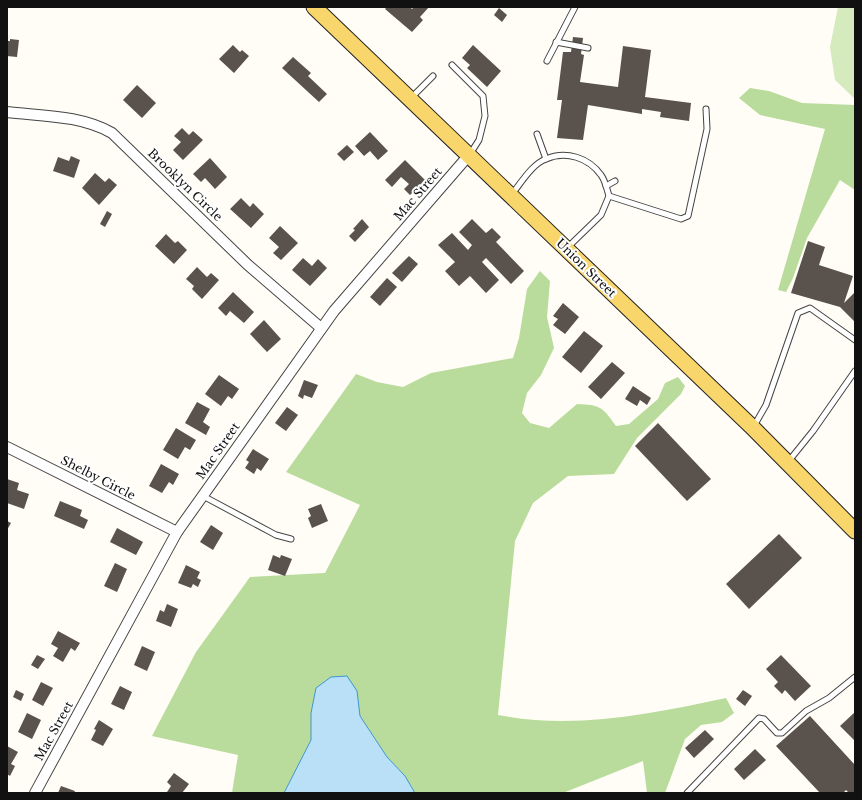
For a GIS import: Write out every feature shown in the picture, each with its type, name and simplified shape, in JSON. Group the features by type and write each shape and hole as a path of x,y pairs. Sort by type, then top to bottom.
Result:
{"main road":[{"name":"Union Street","path":"314,7 753,428 855,531"}],"street":[{"name":"Brooklyn Circle","path":"7,112 84,121 100,126 112,133 248,265 320,328"},
{"name":"Mac Street","path":"35,793 177,532 320,328 469,155"},
{"name":"Shelby Circle","path":"7,447 177,532"}],"lane":[{"path":"547,61 575,7"},
{"path":"556,42 588,48"},
{"path":"452,65 483,96 485,116 479,140 469,155"},
{"path":"410,99 433,76"},
{"path":"609,196 681,219 688,216 707,129 706,109"},
{"path":"537,134 546,159"},
{"path":"511,195 534,168 546,159 562,156 577,156 589,163 602,176 609,196 601,215 566,249"},
{"path":"606,186 616,181"},
{"path":"753,428 766,405 798,313 810,308 855,340"},
{"path":"787,462 813,431 855,371"},
{"path":"203,496 276,535 291,539"},
{"path":"687,793 759,718 764,719 777,733 782,733 806,711 829,698 855,677"}],"green space":[{"path":"838,7 855,7 855,99 835,80 830,47"},
{"path":"750,88 769,91 802,103 855,105 855,190 840,180 807,238 793,278 786,292 778,290 825,129 760,115 739,98"},
{"path":"540,271 550,281 547,317 554,348 541,375 527,393 522,413 530,423 549,428 577,404 591,405 600,408 607,414 616,426 629,424 658,399 665,383 678,377 685,386 681,394 637,438 614,474 568,476 533,503 515,541 498,715 555,721 612,718 669,710 726,698 734,713 722,722 701,725 685,739 665,793 647,793 643,761 563,793 415,793 405,776 387,757 360,716 357,691 311,713 311,740 284,793 232,793 238,755 152,736 196,652 250,577 325,573 360,505 286,472 356,374 377,382 403,387 431,373 513,358 519,338 527,289"}],"water":[{"path":"347,676 357,691 360,716 387,757 405,776 415,793 284,793 311,740 311,713 316,688 331,677"}],"building":[{"path":"387,7 410,7 412,9 414,7 429,7 420,17 423,20 412,32 385,9"},
{"path":"499,8 507,15 502,22 494,15"},
{"path":"573,37 583,38 581,54 584,55 580,82 618,87 623,46 651,50 645,97 691,103 689,121 660,117 661,112 642,109 642,114 588,105 583,140 557,138 562,100 557,100 563,52 571,52"},
{"path":"10,39 19,40 17,57 7,56 7,41 10,41"},
{"path":"233,45 240,52 242,50 249,56 234,73 219,59"},
{"path":"473,45 501,71 487,87 467,68 470,65 462,58"},
{"path":"293,57 311,73 308,76 327,94 319,102 282,68"},
{"path":"137,85 156,103 142,118 123,100"},
{"path":"182,128 189,135 193,131 203,140 183,160 173,150 181,142 174,136"},
{"path":"370,132 388,151 378,160 370,151 364,156 355,146"},
{"path":"347,145 354,152 344,161 337,154"},
{"path":"71,156 80,160 74,178 53,171 58,157 69,161"},
{"path":"210,158 227,177 215,189 205,178 201,182 193,174"},
{"path":"405,160 425,180 410,195 404,189 409,184 401,177 392,187 385,180"},
{"path":"95,173 105,182 109,178 117,185 99,205 82,188"},
{"path":"241,198 250,207 253,203 264,214 251,228 230,209"},
{"path":"107,211 112,214 105,227 100,224"},
{"path":"362,219 369,227 355,242 349,236"},
{"path":"472,219 486,233 492,228 501,237 496,242 524,271 511,284 486,258 482,262 499,280 486,293 470,276 459,286 445,271 455,262 438,245 452,233 468,250 472,245 459,232"},
{"path":"280,226 298,243 281,260 273,253 279,247 269,238"},
{"path":"166,234 175,243 178,241 187,250 174,264 155,246"},
{"path":"808,241 825,247 819,265 853,276 844,303 855,292 855,322 840,307 791,293"},
{"path":"409,256 418,264 402,282 392,273"},
{"path":"303,258 312,266 318,259 327,268 310,286 292,270"},
{"path":"197,267 207,277 211,273 219,280 202,299 192,289 194,286 186,279"},
{"path":"387,278 397,287 380,306 370,297"},
{"path":"233,292 254,312 244,323 230,311 226,316 218,308"},
{"path":"563,303 579,317 565,334 553,325 558,319 553,316"},
{"path":"264,320 281,339 267,352 250,334"},
{"path":"584,331 603,346 581,373 562,357"},
{"path":"612,362 625,373 601,399 588,387"},
{"path":"219,375 239,389 232,399 228,396 221,406 205,394"},
{"path":"304,380 318,385 312,398 304,395 303,399 298,396"},
{"path":"633,386 651,398 647,405 640,400 637,406 625,399"},
{"path":"197,402 210,409 203,422 210,427 206,435 185,423"},
{"path":"287,407 298,415 286,431 275,423"},
{"path":"658,423 711,479 687,501 635,446"},
{"path":"176,428 196,440 190,450 185,447 178,459 163,450"},
{"path":"253,449 269,459 261,471 257,468 254,474 245,468 249,462 246,460"},
{"path":"161,464 179,474 173,485 169,482 162,493 149,486"},
{"path":"7,479 19,483 17,490 29,494 24,509 7,503"},
{"path":"60,501 82,510 80,516 88,520 84,529 54,516"},
{"path":"321,504 328,521 312,528 308,518 311,516 308,509"},
{"path":"7,521 11,523 7,530"},
{"path":"211,525 223,533 213,550 200,542"},
{"path":"117,528 143,542 136,555 110,542"},
{"path":"779,534 802,558 749,609 726,584"},
{"path":"273,555 280,558 281,555 292,559 285,576 268,570"},
{"path":"115,563 127,569 117,592 104,586"},
{"path":"186,565 200,572 197,578 201,580 198,587 193,584 191,588 178,583"},
{"path":"167,604 178,609 171,627 156,621 160,610 164,612"},
{"path":"58,631 80,643 75,651 71,648 63,662 53,656 58,648 51,644"},
{"path":"142,646 155,652 147,671 134,665"},
{"path":"37,655 45,659 38,669 31,665"},
{"path":"781,655 811,686 795,701 785,690 782,694 774,686 778,682 766,669"},
{"path":"41,682 53,688 43,706 32,700"},
{"path":"120,686 132,692 124,710 111,704"},
{"path":"16,690 24,694 21,701 13,697"},
{"path":"743,690 752,696 745,706 736,699"},
{"path":"855,712 855,741 840,726"},
{"path":"27,713 41,720 32,739 18,732"},
{"path":"810,716 855,765 855,793 849,793 846,790 843,793 820,793 776,746"},
{"path":"99,720 113,729 103,746 91,740 96,730 94,729"},
{"path":"705,730 714,739 694,758 685,748"},
{"path":"7,746 18,752 11,764 15,766 10,776 7,774"},
{"path":"755,749 766,760 744,780 734,769"},
{"path":"174,773 189,784 182,793 167,792 171,786 167,782"},
{"path":"61,786 75,791 74,793 58,793"}]}
